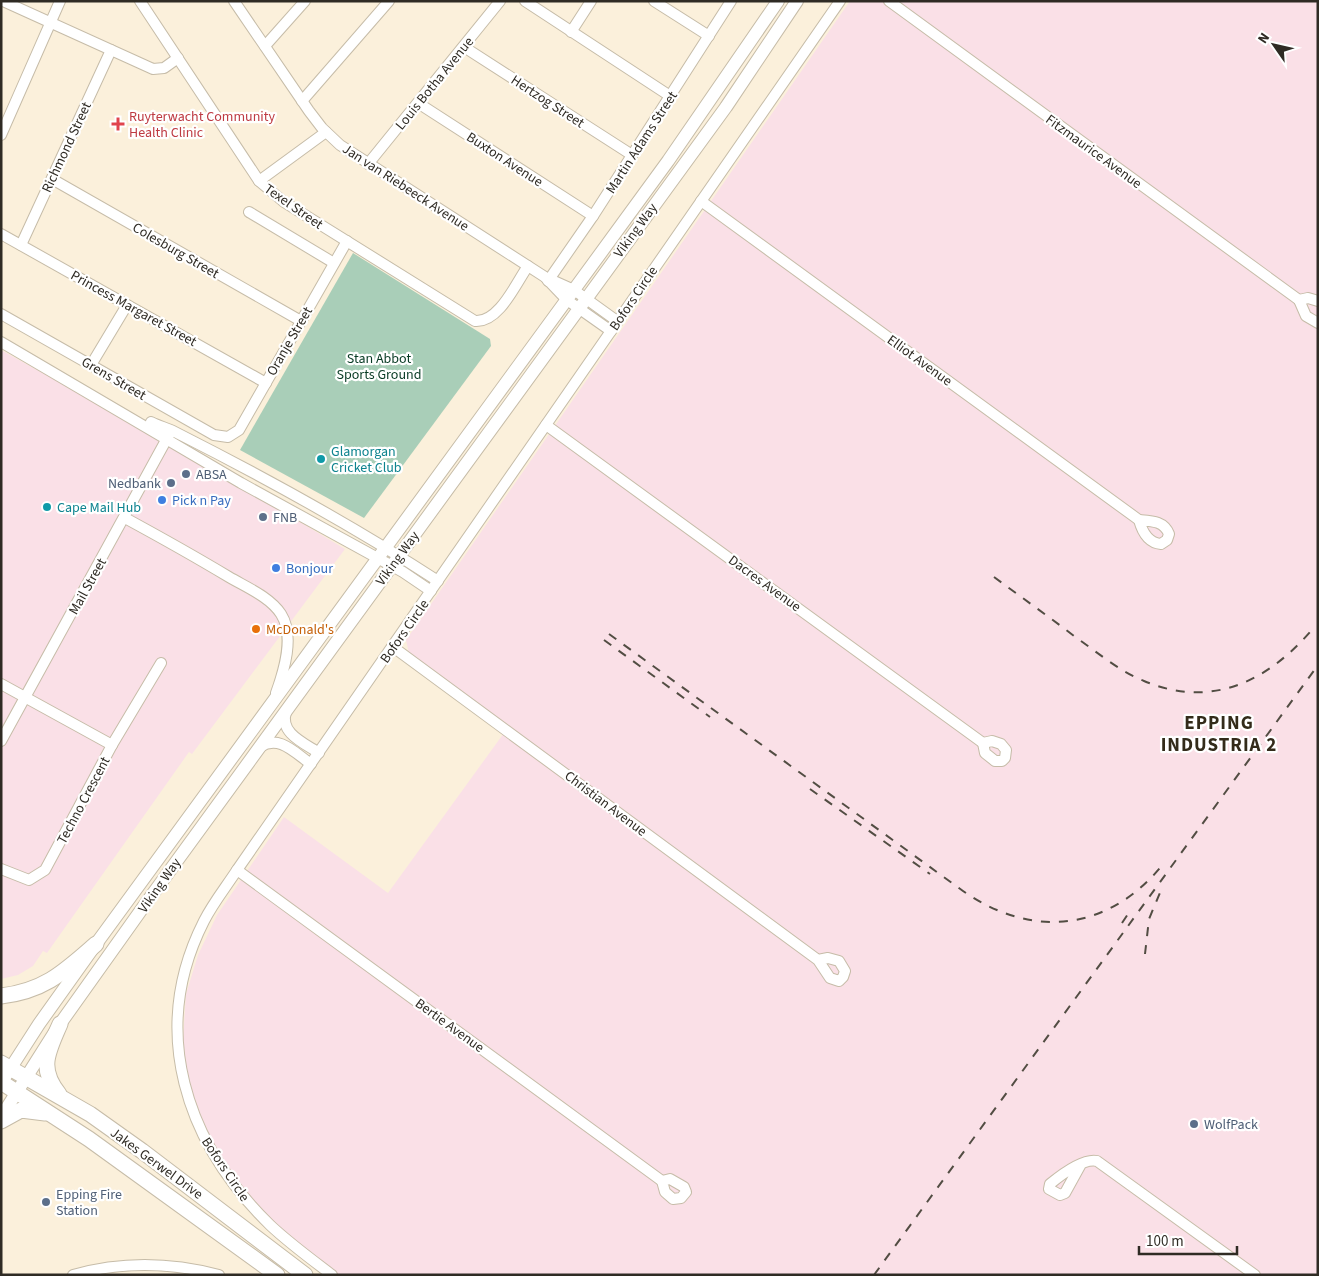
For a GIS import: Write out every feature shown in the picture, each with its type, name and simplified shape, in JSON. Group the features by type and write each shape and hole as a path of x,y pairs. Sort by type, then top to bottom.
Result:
{"highway":[{"path":"1,996 34,990 48,983 96,944"},
{"path":"60,1024 50,1049 46,1066 50,1081 61,1097"},
{"name":"Jakes Gerwel Drive","path":"6,1066 61,1097 142,1150 305,1275"},
{"name":"Jakes Gerwel Drive","path":"1,1082 51,1114 276,1275"},
{"path":"1,1121 21,1110 51,1114"}],"main road":[{"name":"Viking Way","path":"1,1082 6,1066 270,708 668,161 778,1"},
{"name":"Viking Way","path":"1,1117 60,1024 289,704 726,107 797,1"}],"street":[{"path":"3,1 157,70 164,68 178,58"},
{"path":"1,135 60,1"},
{"name":"Texel Street","path":"140,1 259,181 284,202 468,318 478,321 489,319 496,313 528,266"},
{"name":"Jan van Riebeeck Avenue","path":"234,1 302,101 326,132 368,164 570,295 583,303 602,310 617,321"},
{"path":"265,46 305,1"},
{"path":"302,101 389,1"},
{"name":"Louis Botha Avenue","path":"368,164 500,1"},
{"path":"525,1 670,96"},
{"path":"571,32 591,1"},
{"path":"654,1 709,36"},
{"name":"Martin Adams Street","path":"548,279 593,216 731,1"},
{"name":"Bofors Circle","path":"332,1275 276,1231 238,1190 204,1139 184,1086 178,1028 185,972 205,920 237,870 840,1"},
{"name":"Fitzmaurice Avenue","path":"889,1 1299,300"},
{"name":"Hertzog Street","path":"464,46 632,155"},
{"name":"Richmond Street","path":"21,245 111,50"},
{"name":"Buxton Avenue","path":"418,103 593,216"},
{"path":"259,181 326,132"},
{"name":"Colesburg Street","path":"52,179 301,321"},
{"name":"Elliot Avenue","path":"700,201 1139,520"},
{"path":"249,212 334,263"},
{"name":"Princess Margaret Street","path":"1,234 266,383"},
{"name":"Oranje Street","path":"228,437 239,430 347,241"},
{"path":"1318,301 1308,298 1299,300 1306,316 1318,323"},
{"name":"Jan van Riebeeck Avenue","path":"583,303 611,331"},
{"path":"91,365 127,304"},
{"path":"602,310 617,311 628,306"},
{"name":"Grens Street","path":"1,314 214,435 228,437"},
{"path":"1,342 95,396 399,555 438,581"},
{"name":"Dacres Avenue","path":"546,425 983,743"},
{"path":"170,434 185,449 391,566 431,592"},
{"name":"Mail Street","path":"1,741 170,434"},
{"path":"162,449 185,449"},
{"path":"125,518 260,595 274,606 284,619 287,639 284,664 270,708"},
{"name":"Christian Avenue","path":"393,647 818,960"},
{"path":"112,746 161,663"},
{"name":"Techno Crescent","path":"1,684 112,746 45,870 29,880 1,869"},
{"path":"289,704 284,718 285,727 319,753"},
{"path":"255,751 268,742 277,742 311,764"},
{"name":"Bertie Avenue","path":"237,870 662,1181"},
{"path":"1081,1164 1090,1160 1102,1164 1255,1275"},
{"path":"73,1275 118,1265 151,1264 186,1267 219,1275"}],"shaded area":[{"path":"850,1 1318,1 1318,1275 337,1275 286,1235 251,1199 229,1171 203,1123 185,1072 183,1040 186,994 198,955 217,915 284,817 388,893 509,726 410,658 406,640"},
{"path":"1,350 156,436 345,549 192,754 189,752 47,953 43,951 33,966 18,975 1,979"}],"green space":[{"name":"Stan Abbot Sports Ground","path":"353,253 490,339 491,346 364,518 240,450"}],"railway":[{"path":"994,577 1117,667 1144,681 1169,689 1192,692 1214,691 1236,686 1256,677 1275,665 1310,632"},
{"path":"609,634 963,891 990,907 1016,917 1043,922 1070,921 1095,915 1120,903 1143,886 1164,863"},
{"path":"604,640 710,717"},
{"path":"874,1275 1318,665"},
{"path":"810,789 930,874"},
{"path":"1145,954 1149,919 1162,888"},
{"path":"1122,923 1132,908"}],"place":[{"name":"Ruyterwacht Community Health Clinic","path":"118,124"},
{"name":"Glamorgan Cricket Club","path":"321,459"},
{"name":"ABSA","path":"186,474"},
{"name":"Nedbank","path":"171,483"},
{"name":"Pick n Pay","path":"162,500"},
{"name":"Cape Mail Hub","path":"47,507"},
{"name":"FNB","path":"263,517"},
{"name":"Bonjour","path":"276,568"},
{"name":"McDonald's","path":"256,629"},
{"name":"WolfPack","path":"1194,1124"},
{"name":"Epping Fire Station","path":"46,1202"}],"district":[{"name":"EPPING INDUSTRIA 2","path":"1219,733"}]}
